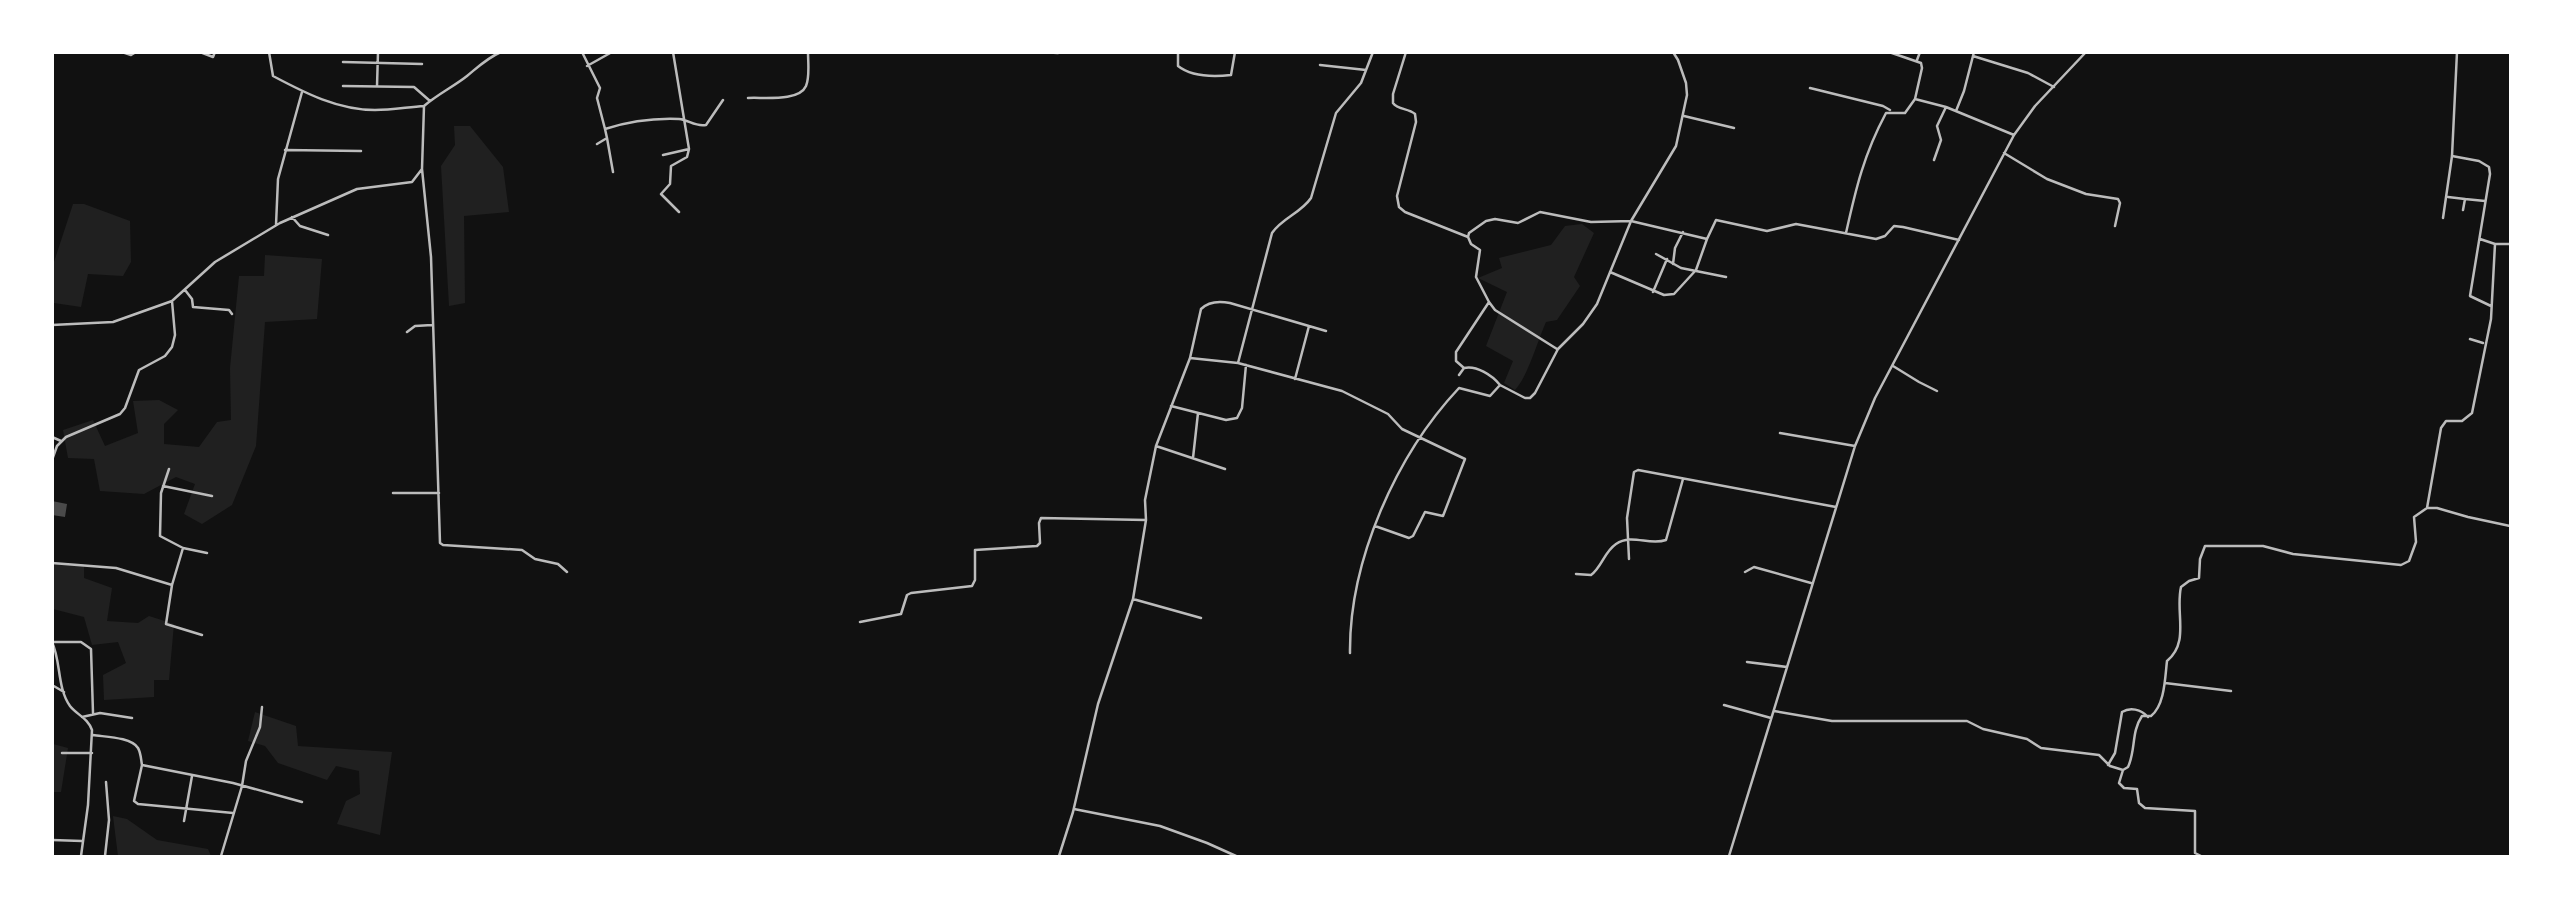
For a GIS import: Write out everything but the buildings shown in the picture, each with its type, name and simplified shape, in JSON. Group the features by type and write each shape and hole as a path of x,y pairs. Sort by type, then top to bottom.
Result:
{"street":[{"path":"122,52 131,55 136,52"},
{"path":"200,52 213,57 215,52"},
{"path":"269,52 273,76 302,92 333,104 375,110 424,106 491,56 501,52"},
{"path":"377,86 378,52"},
{"path":"582,52 600,88 597,98 613,172"},
{"path":"587,66 612,52"},
{"path":"673,52 689,149 684,159 672,164 670,184 661,195 678,212"},
{"path":"748,98 793,96 802,93 808,84 808,52"},
{"path":"1178,52 1178,66 1199,75 1231,75 1235,52"},
{"path":"1238,363 1272,233 1276,227 1306,206 1311,198 1336,114 1361,83 1373,52"},
{"path":"1406,52 1393,94 1393,103 1396,107 1415,114 1416,122 1397,196 1399,207 1405,212 1468,237 1471,244 1480,250 1476,277 1495,310 1558,349"},
{"path":"1459,374 1464,368 1470,367 1489,374 1500,385 1530,398 1558,349 1583,324 1597,304 1631,221 1676,146 1684,117 1686,83 1673,52"},
{"path":"1846,233 1870,142 1886,113 1905,113 1915,99 1923,68 1917,60 1889,52"},
{"path":"1917,60 1920,52"},
{"path":"1729,856 1854,446 1875,398 2014,135 2035,106 2086,52"},
{"path":"2444,218 2452,156 2457,52"},
{"path":"1040,53 1058,53"},
{"path":"1956,111 1964,92 1973,54 2028,73 2053,87"},
{"path":"343,62 422,64"},
{"path":"1320,65 1366,70"},
{"path":"343,86 414,87 430,101"},
{"path":"1810,88 1888,107 1890,112"},
{"path":"276,225 278,179 302,92"},
{"path":"1915,99 1946,107 2014,135"},
{"path":"605,129 621,124 684,120 698,126 706,125 723,100"},
{"path":"424,106 422,169 431,257 440,541 442,545 524,550 535,559 558,564 567,572"},
{"path":"1934,160 1941,140 1937,126 1946,107"},
{"path":"1684,117 1734,128"},
{"path":"597,144 607,138"},
{"path":"663,155 689,149"},
{"path":"285,150 361,151"},
{"path":"2004,153 2046,179 2085,194 2118,199 2120,203 2115,226"},
{"path":"2452,156 2479,161 2489,167 2470,296 2492,306"},
{"path":"52,325 106,323 173,301 215,262 276,225 366,186 412,182 422,169"},
{"path":"2446,196 2485,201"},
{"path":"2463,209 2465,199"},
{"path":"1468,237 1469,233 1486,221 1495,219 1524,222 1534,213 1540,212 1591,222 1631,221 1707,239"},
{"path":"292,217 300,226 328,235"},
{"path":"1611,272 1653,292 1674,294 1696,270 1716,220 1767,231 1796,224 1881,239 1894,226 1959,240"},
{"path":"1673,264 1675,247 1683,232"},
{"path":"2480,239 2495,244 2511,244"},
{"path":"2427,508 2441,428 2446,421 2462,421 2472,413 2491,319 2495,244"},
{"path":"1656,254 1681,268 1726,277"},
{"path":"1653,292 1667,259"},
{"path":"185,290 194,307 229,310 232,314"},
{"path":"52,460 61,441 120,414 125,408 139,370 165,356 172,347 173,301"},
{"path":"1059,856 1074,809 1098,704 1133,599 1146,520 1145,500 1156,446 1190,358 1199,313 1204,306 1221,302 1326,331"},
{"path":"1464,368 1456,361 1456,352 1489,302"},
{"path":"407,332 415,326 432,325"},
{"path":"1295,379 1309,326"},
{"path":"2470,339 2485,343"},
{"path":"1190,358 1238,363 1342,391 1388,414 1400,428 1465,459 1443,516 1425,512 1413,536 1409,538 1375,526"},
{"path":"1170,406 1226,420 1237,418 1242,408 1246,366"},
{"path":"1893,366 1937,391"},
{"path":"1350,653 1352,611 1361,566 1386,499 1421,439 1459,388 1490,396 1500,385"},
{"path":"1193,459 1199,413"},
{"path":"1780,433 1854,446"},
{"path":"52,437 61,441"},
{"path":"1156,446 1225,469"},
{"path":"169,468 163,486 160,536 183,548 207,553"},
{"path":"1629,559 1627,518 1634,472 1640,470 1836,507"},
{"path":"1576,574 1586,576 1595,572 1614,545 1628,538 1660,542 1666,540 1683,479"},
{"path":"163,486 212,496"},
{"path":"393,494 439,493"},
{"path":"2202,856 2195,853 2195,811 2141,806 2137,789 2124,788 2119,783 2123,770 2128,767 2133,757 2135,729 2142,716 2148,717 2156,712 2165,683 2167,661 2176,653 2180,643 2178,601 2181,587 2199,578 2200,559 2205,546 2263,546 2293,554 2401,565 2409,561 2415,548 2414,517 2427,508 2511,526"},
{"path":"860,622 901,614 907,595 911,593 972,586 975,580 975,550 1037,546 1040,543 1041,518 1146,520"},
{"path":"183,548 172,585 166,624 202,635"},
{"path":"52,564 116,568 172,585"},
{"path":"1745,572 1754,567 1812,583"},
{"path":"1133,599 1201,618"},
{"path":"81,856 93,735 90,723 70,706 52,642 81,642 91,649 93,713"},
{"path":"1747,662 1787,667"},
{"path":"2165,683 2231,691"},
{"path":"52,685 64,692"},
{"path":"1724,705 1772,718"},
{"path":"221,856 243,786 246,761 258,735 262,707"},
{"path":"1774,711 1832,721 1967,721 1992,731 2027,738 2041,748 2099,755 2108,765 2123,770"},
{"path":"2108,765 2115,752 2122,712 2143,711 2148,717"},
{"path":"82,717 105,713 132,718"},
{"path":"93,735 119,739 135,745 139,751 142,765 136,803 234,813"},
{"path":"62,753 92,753"},
{"path":"142,765 243,786 302,802"},
{"path":"184,821 192,776"},
{"path":"105,856 108,820 106,782"},
{"path":"1074,809 1160,826 1236,856"},
{"path":"52,840 82,841"}],"shaded area":[{"path":"454,126 470,126 503,167 509,212 464,216 465,303 449,306 441,166 455,145"},
{"path":"73,204 84,204 130,221 131,262 123,276 88,274 81,307 54,303 53,265"},
{"path":"1582,224 1594,233 1574,277 1580,286 1557,320 1546,322 1528,368 1515,390 1504,383 1513,361 1486,346 1507,292 1478,278 1502,268 1499,258 1551,245 1565,226"},
{"path":"265,255 322,259 317,319 265,322 256,446 232,505 202,524 184,514 195,484 176,477 144,494 100,491 94,459 68,458 63,430 93,420 105,446 138,433 133,401 159,400 178,410 164,424 164,444 199,447 217,422 231,420 230,368 239,276 264,276"},
{"path":"53,563 84,564 84,578 112,588 107,621 138,623 149,616 174,624 169,680 154,680 154,697 104,700 103,675 126,663 118,642 92,645 84,617 53,609"},
{"path":"255,712 296,726 298,746 392,752 380,835 337,824 346,801 360,794 359,771 336,766 327,780 278,763 265,746 248,741"},
{"path":"53,744 68,748 61,792 53,792"},
{"path":"113,816 127,819 157,840 208,849 211,856 118,856"}]}
